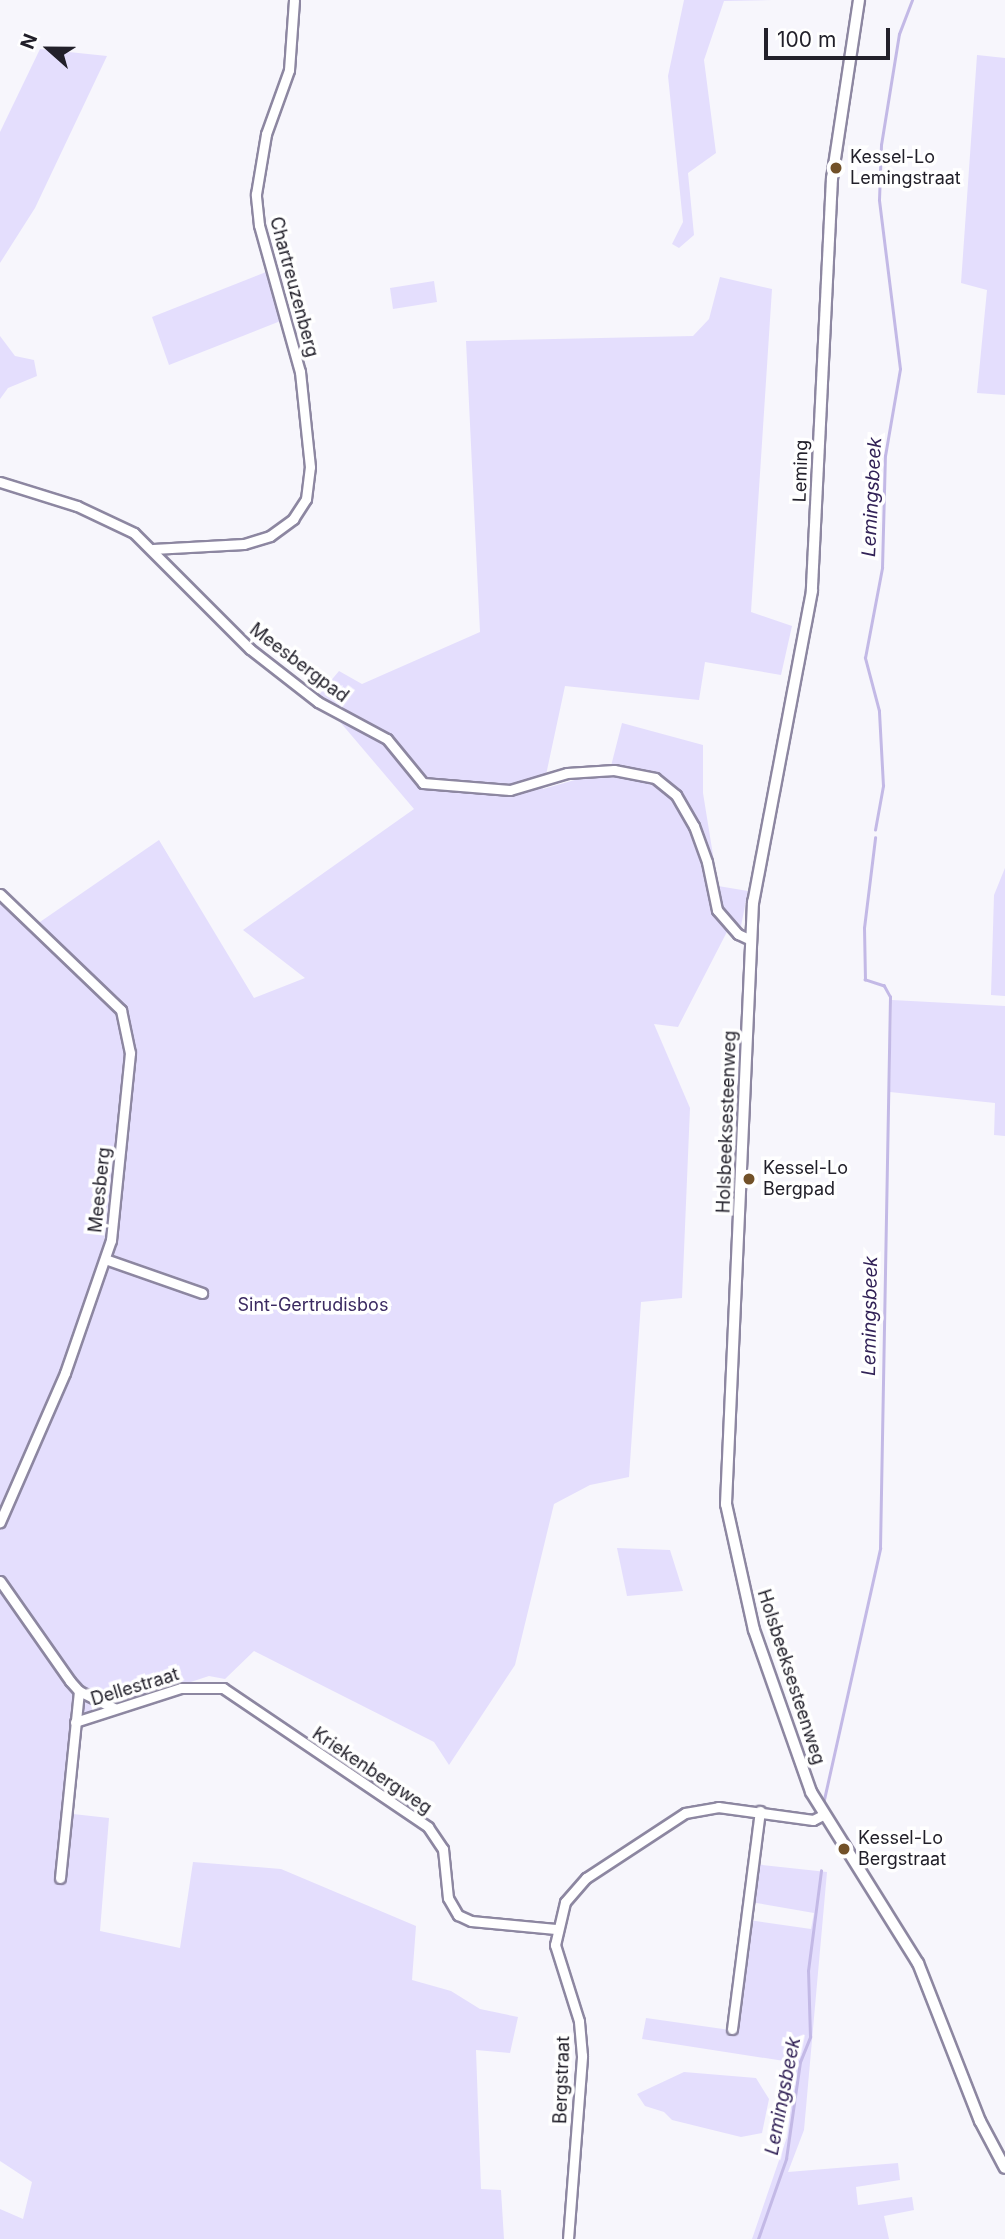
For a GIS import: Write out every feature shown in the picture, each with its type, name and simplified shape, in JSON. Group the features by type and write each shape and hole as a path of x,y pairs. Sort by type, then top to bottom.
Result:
{"street":[{"name":"Chartreuzenberg","path":"153,549 244,544 270,536 293,519 306,499 310,467 300,372 259,225 256,194 266,134 289,70 294,0"},
{"name":"Leming","path":"751,940 774,778 812,592 832,178 859,0"},
{"name":"Meesbergpad","path":"0,482 106,517 153,549 188,591 250,649 331,710 387,739 416,779 441,788 510,790 567,773 614,770 654,778 676,795 694,826 717,910 738,934 751,940"},
{"name":"Meesberg","path":"0,894 104,990 127,1023 130,1054 115,1223 65,1373 0,1522"},
{"name":"Holsbeeksesteenweg","path":"751,940 726,1503 754,1630 822,1815 897,1922 918,1963 980,2121 1005,2168"},
{"path":"105,1259 202,1293"},
{"path":"0,1581 79,1691 114,1708"},
{"name":"Dellestraat","path":"75,1722 114,1708 204,1685 223,1688 240,1702"},
{"name":"Dellestraat","path":"60,1878 79,1691"},
{"name":"Kriekenbergweg","path":"240,1702 428,1827 443,1849 448,1898 458,1916 471,1921 556,1929"},
{"name":"Bergstraat","path":"568,2239 582,2037 557,1958 556,1929 565,1902 586,1878 657,1829 701,1809 760,1811 813,1820 822,1815"},
{"path":"732,2029 760,1811"}],"green space":[{"path":"684,0 772,0 724,1 704,60 716,153 688,173 694,235 679,248 672,244 683,222 668,76"},
{"path":"40,49 107,56 35,208 0,263 0,132"},
{"path":"977,55 1005,58 1005,395 977,393 987,290 961,283"},
{"path":"266,272 283,320 169,365 152,317"},
{"name":"Sint-Gertrudisbos","path":"720,277 772,289 751,612 792,626 781,675 705,662 699,700 565,686 543,789 610,770 622,723 703,745 703,793 718,886 748,891 741,926 732,922 678,1027 654,1024 690,1108 682,1298 641,1302 629,1477 590,1485 554,1504 515,1665 449,1765 434,1742 254,1651 225,1679 209,1676 81,1718 73,1814 109,1818 100,1931 180,1948 193,1862 281,1869 416,1926 412,1980 451,1991 480,2009 518,2017 510,2053 476,2050 481,2189 501,2190 504,2239 0,2239 0,2209 23,2219 32,2182 0,2161 0,903 33,933 37,924 159,840 254,998 305,978 243,930 414,809 318,696 339,671 362,684 480,632 466,341 693,336 709,319"},
{"path":"434,281 437,302 393,309 390,288"},
{"path":"0,336 15,356 34,360 37,376 8,388 0,399"},
{"path":"1005,868 1005,996 991,995 994,895"},
{"path":"892,1000 1005,1006 1005,1136 994,1135 995,1103 890,1092"},
{"path":"617,1548 670,1550 683,1591 627,1596"},
{"path":"754,1864 827,1872 804,2130 788,2172 898,2163 900,2180 856,2187 858,2205 912,2197 914,2210 884,2216 889,2239 752,2239 787,2137 797,2063 642,2039 646,2018 737,2031 749,1920 811,1929 814,1913 751,1902"},
{"path":"684,2072 756,2078 769,2099 762,2133 741,2137 672,2120 664,2112 645,2106 637,2094"}],"waterway":[{"name":"Lemingsbeek","path":"875,830 883,786 879,711 865,658 882,568 885,456 900,369 879,200 881,145 899,34 912,0"},
{"name":"Lemingsbeek","path":"823,1804 880,1548 890,997 884,986 865,980 864,928 875,838"},
{"name":"Lemingsbeek","path":"758,2239 786,2159 800,2062 810,2037 808,1971 821,1871"}],"place":[{"name":"Kessel-Lo Lemingstraat","path":"836,168"},
{"name":"Kessel-Lo Bergpad","path":"749,1179"},
{"name":"Kessel-Lo Bergstraat","path":"844,1849"}]}
